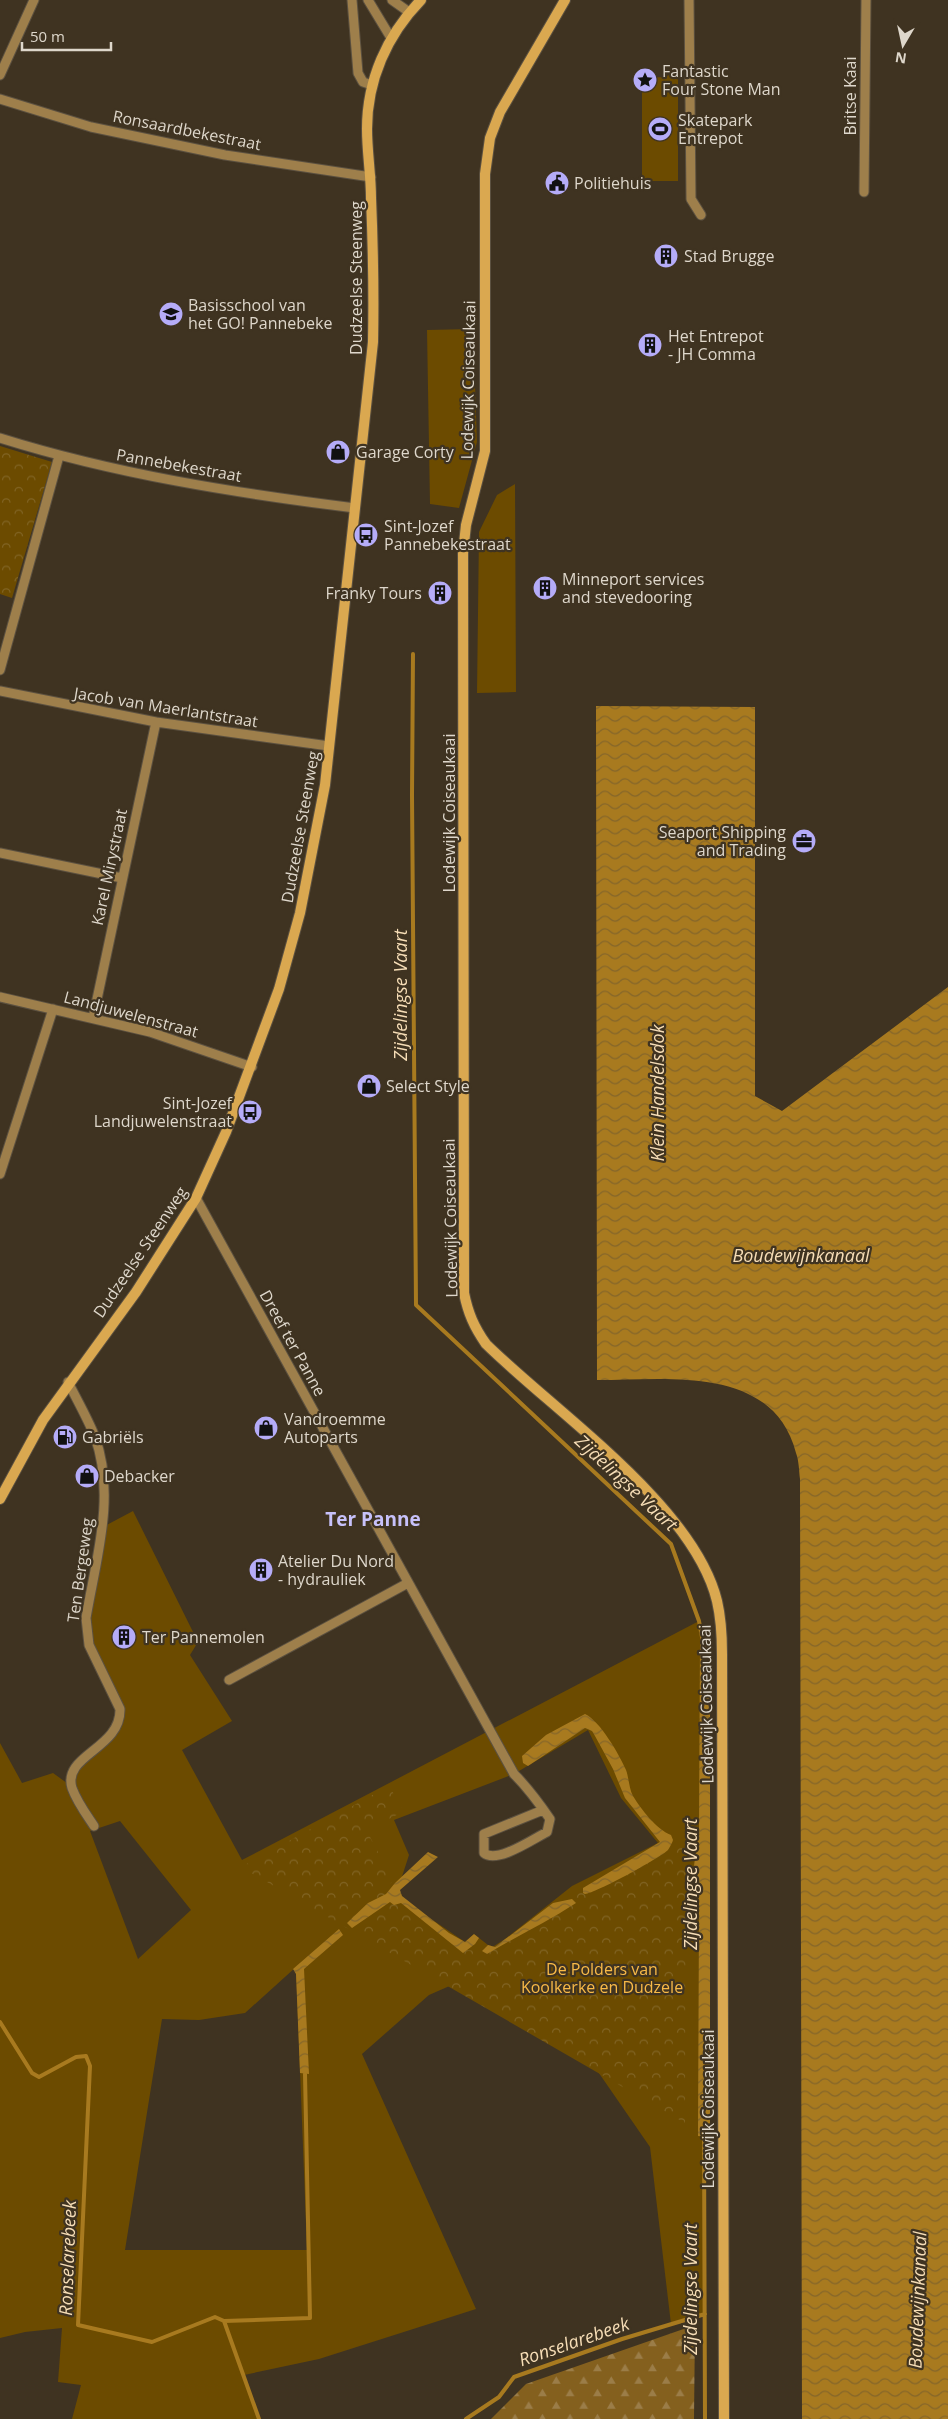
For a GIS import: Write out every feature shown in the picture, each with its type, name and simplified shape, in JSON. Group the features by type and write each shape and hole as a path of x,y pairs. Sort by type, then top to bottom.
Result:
{"street":[{"path":"0,75 34,0"},
{"path":"352,0 358,73 363,82 372,85"},
{"path":"368,0 391,38"},
{"path":"392,0 409,12"},
{"name":"Dudzeelse Steenweg","path":"0,1499 42,1420 68,1382 136,1292 196,1198 208,1175 252,1067 279,989 300,913 325,785 373,342 371,177 367,131 372,85 391,38 409,12 421,0"},
{"name":"Lodewijk Coiseaukaai","path":"565,0 493,124 485,174 485,452 466,525 464,553 464,1293 474,1328 486,1344 615,1461 685,1533 698,1554 717,1600 722,1654 724,2419"},
{"path":"689,0 690,198 701,214"},
{"name":"Britse Kaai","path":"864,192 866,0"},
{"name":"Ronsaardbekestraat","path":"0,99 110,131 225,155 371,177"},
{"name":"Pannebekestraat","path":"0,438 58,456 110,468 256,494 355,508"},
{"path":"0,670 58,456"},
{"name":"Jacob van Maerlantstraat","path":"0,691 156,722 329,746"},
{"name":"Karel Mirystraat","path":"92,1018 156,722"},
{"path":"0,853 122,878"},
{"name":"Landjuwelenstraat","path":"0,997 150,1032 252,1067"},
{"path":"0,1174 53,1008"},
{"name":"Dreef ter Panne","path":"196,1198 502,1753 514,1774 543,1810"},
{"name":"Ten Bergeweg","path":"68,1382 95,1437 105,1478 105,1501 86,1618 86,1633 89,1645 120,1710 120,1719 115,1731 77,1764 71,1775 72,1787 76,1797 94,1826"},
{"path":"229,1680 408,1582"},
{"path":"543,1810 550,1820 547,1832 498,1857 488,1856 484,1853 484,1834 543,1810"}],"green space":[{"name":"Skatepark Entrepot","path":"674,70 678,73 678,181 642,181 642,71 650,75 663,77"},
{"path":"473,329 477,442 459,508 430,504 427,330"},
{"path":"0,446 52,462 12,598 0,594"},
{"path":"515,484 516,692 477,693 479,532 497,495"},
{"path":"133,1511 198,1642 190,1655 232,1721 182,1750 242,1860 699,1621 704,1642 705,2314 671,2324 650,2147 518,1956 429,1995 362,2054 476,2309 319,2359 244,2375 259,2419 72,2419 81,2385 58,2382 62,2328 25,2332 0,2338 0,1743 22,1783 53,1773 71,1786 71,1775 120,1719 86,1633 101,1528","holes":["588,1730 621,1798 658,1843 572,1886 495,1947 488,1945 474,1934 465,1942 396,1895 409,1855 394,1820 514,1774","120,1821 191,1910 138,1959 90,1831","296,1967 307,2250 125,2250 162,2019 199,2020 245,2013"]},
{"name":"De Polders van Koolkerke en Dudzele","path":"389,1786 404,1811 367,1831 393,1881 387,1886 464,1950 486,1951 666,1838 686,1848 685,2123 241,1867"},
{"path":"695,2325 694,2419 491,2419 526,2384"}],"water":[{"name":"Boudewijnkanaal","path":"596,706 755,707 755,1096 782,1111 948,987 948,2419 802,2419 799,1466 796,1453 784,1424 765,1404 741,1391 714,1383 685,1380 597,1380"},
{"path":"700,1644 708,1645 710,1658 710,2137 698,2136 699,1911 698,1882 694,1866 699,1828"},
{"path":"585,1714 597,1723 614,1747 626,1770 632,1793 640,1807 654,1823 671,1835 673,1840 668,1850 653,1860 614,1882 585,1894 583,1893 583,1888 660,1842 625,1798 613,1769 592,1731 585,1728 528,1766 523,1763 522,1756 546,1735"},
{"path":"428,1852 438,1857 400,1890 402,1896 449,1933 465,1942 474,1934 479,1938 475,1944 463,1953 401,1903 394,1905 390,1902 352,1928 347,1923 368,1903 386,1894"},
{"path":"572,1899 576,1903 554,1916 487,1954 482,1951 488,1945 495,1947 553,1903"},
{"path":"339,1929 343,1935 304,1969 309,2074 300,2073 296,1974 293,1969"}],"waterway":[{"name":"Zijdelingse Vaart","path":"413,654 412,795 416,1305 671,1544 699,1621 704,1648"},
{"name":"Ronselarebeek","path":"0,2022 32,2073 39,2077 76,2057 86,2056 90,2066 78,2325 152,2342 215,2317 224,2321 259,2419"},
{"path":"224,2321 310,2318 305,2074"},
{"name":"Zijdelingse Vaart","path":"704,2133 705,2419"},
{"name":"Ronselarebeek","path":"466,2419 499,2397 514,2377 622,2339 705,2314"}],"place":[{"name":"Fantastic Four Stone Man","path":"645,80"},
{"name":"Skatepark Entrepot","path":"660,129"},
{"name":"Politiehuis","path":"557,183"},
{"name":"Stad Brugge","path":"666,256"},
{"name":"Basisschool van het GO! Pannebeke","path":"171,314"},
{"name":"Het Entrepot - JH Comma","path":"650,345"},
{"name":"Garage Corty","path":"338,452"},
{"name":"Sint-Jozef Pannebekestraat","path":"366,535"},
{"name":"Minneport services and stevedooring","path":"545,588"},
{"name":"Franky Tours","path":"440,593"},
{"name":"Seaport Shipping and Trading","path":"804,841"},
{"name":"Select Style","path":"369,1086"},
{"name":"Sint-Jozef Landjuwelenstraat","path":"250,1112"},
{"name":"Vandroemme Autoparts","path":"266,1428"},
{"name":"Gabriëls","path":"65,1437"},
{"name":"Debacker","path":"87,1476"},
{"name":"Atelier Du Nord - hydrauliek","path":"261,1570"},
{"name":"Ter Pannemolen","path":"124,1637"}],"district":[{"name":"Ter Panne","path":"373,1519"}],"water label":[{"name":"Klein Handelsdok","path":"658,1093"}]}
